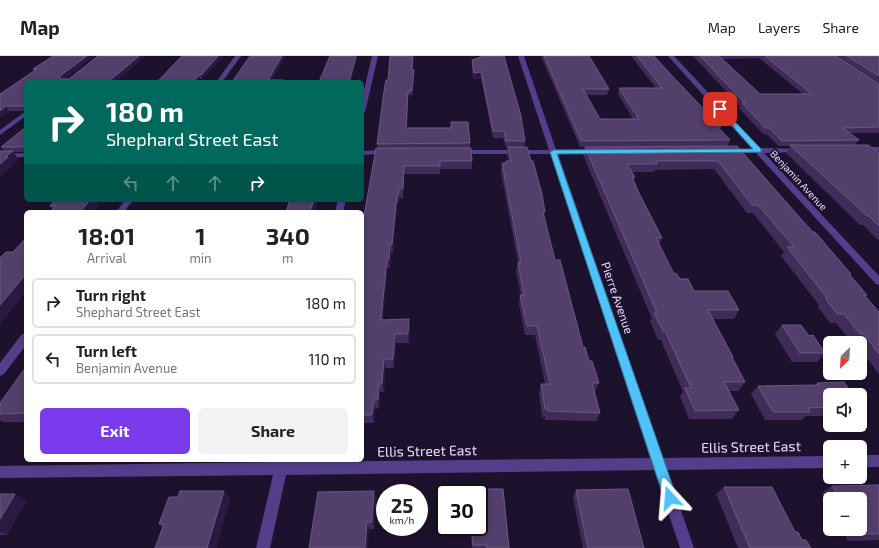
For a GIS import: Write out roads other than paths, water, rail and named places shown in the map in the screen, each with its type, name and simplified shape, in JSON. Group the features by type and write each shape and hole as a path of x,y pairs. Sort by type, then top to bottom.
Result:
{"street":[{"path":"220,80 238,56"},
{"path":"364,103 375,56"},
{"name":"Pierre Avenue","path":"521,56 687,548"},
{"name":"Benjamin Avenue","path":"671,56 879,282"},
{"path":"0,133 24,115"},
{"path":"856,149 879,149"},
{"path":"724,151 808,150"},
{"path":"364,153 394,152"},
{"path":"452,152 601,152"},
{"path":"0,156 24,155"},
{"path":"0,371 24,340"},
{"path":"867,461 879,461"},
{"name":"Ellis Street East","path":"0,472 282,464 659,464 823,462"},
{"path":"263,548 282,464"}]}
